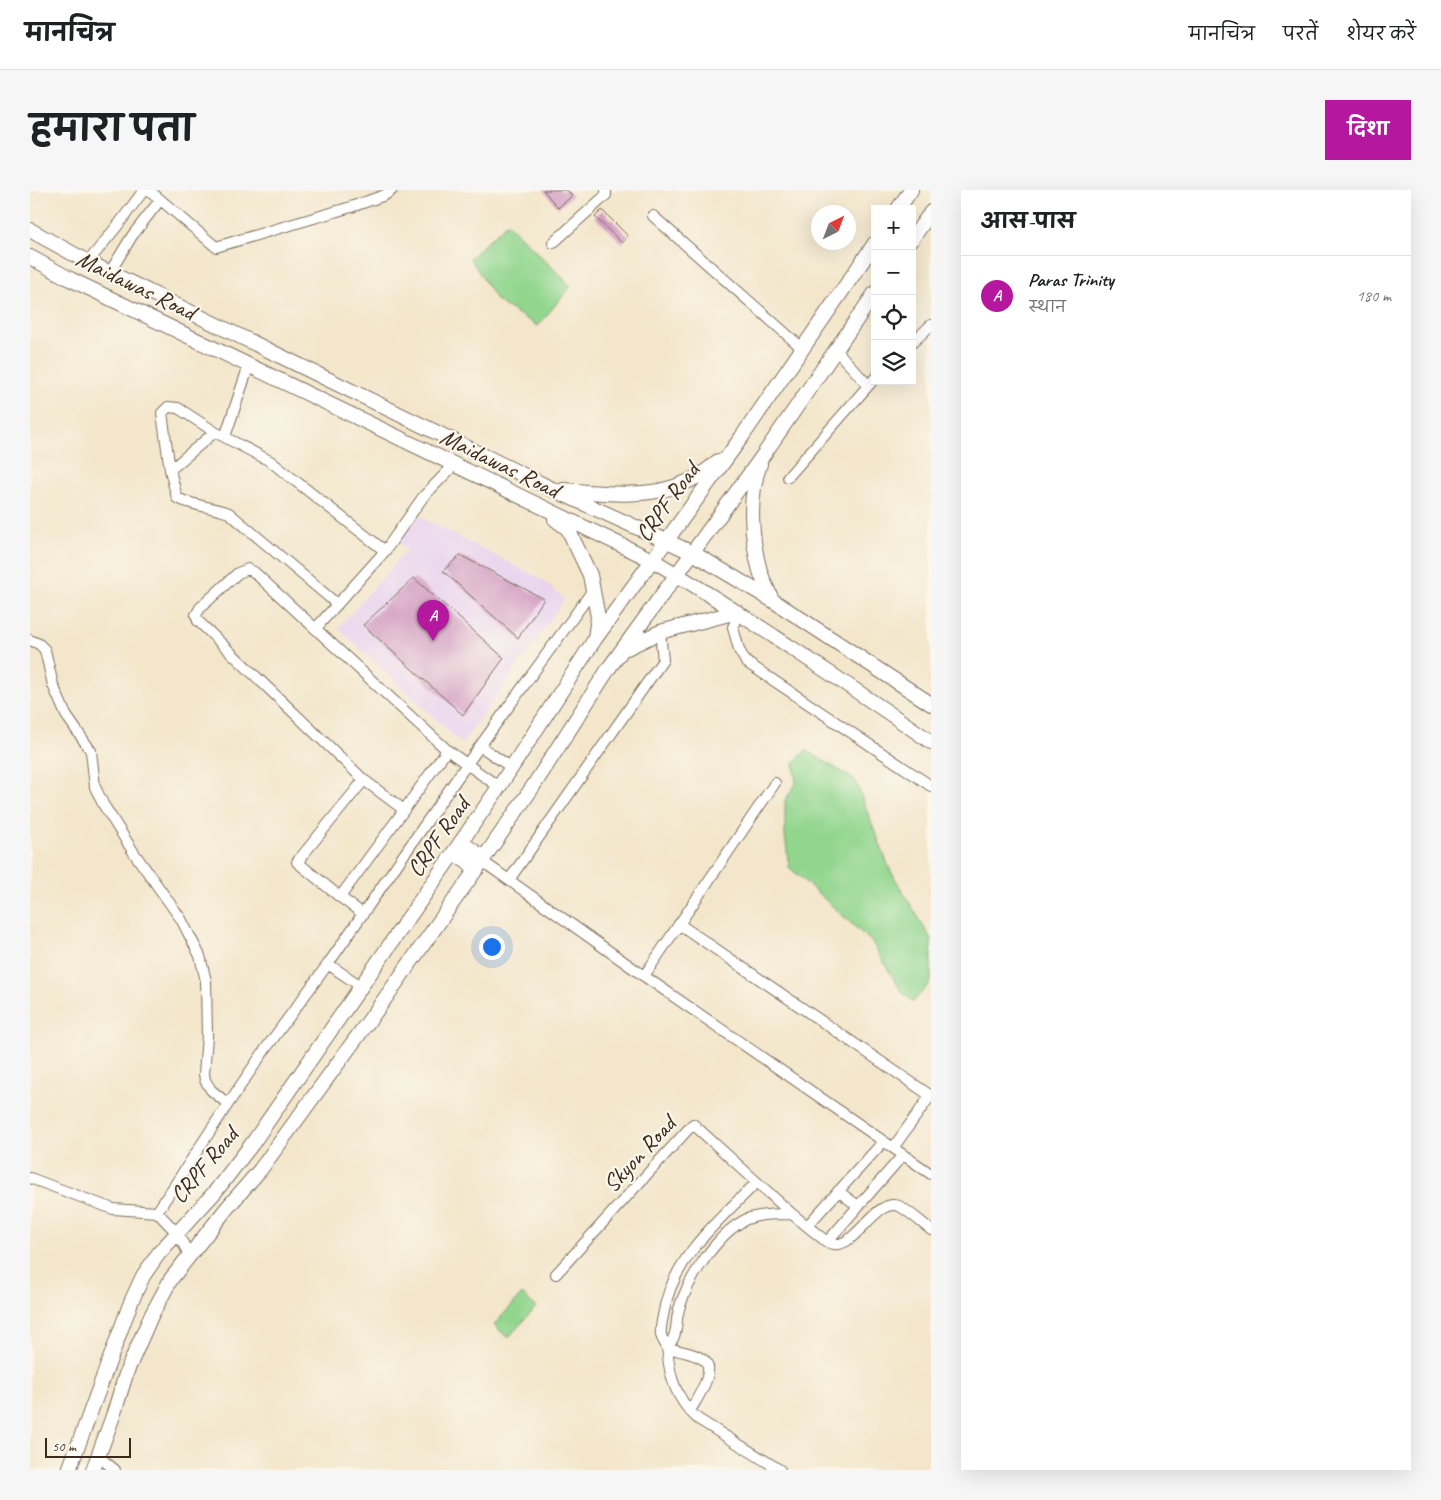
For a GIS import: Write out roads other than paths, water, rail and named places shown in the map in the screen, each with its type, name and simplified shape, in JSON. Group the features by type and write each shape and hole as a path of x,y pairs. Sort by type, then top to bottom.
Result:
{"street":[{"path":"88,262 144,190"},
{"path":"149,190 216,247 385,196 392,190"},
{"path":"553,243 606,195 606,190"},
{"path":"901,205 911,190"},
{"path":"110,272 132,236 160,200"},
{"path":"916,233 931,212"},
{"path":"653,216 802,348"},
{"name":"Maidawas Road","path":"30,230 88,262 552,489 693,553 772,600 931,704"},
{"name":"CRPF Road","path":"69,1470 131,1302 143,1276 159,1253 216,1192 252,1144 512,768 595,639 741,438 871,249"},
{"name":"Maidawas Road","path":"30,257 70,279 652,560 738,613 871,700 931,742"},
{"path":"93,1470 127,1371 151,1316 171,1279 227,1208 260,1170 307,1107 481,863 621,652 764,454 874,295"},
{"path":"916,340 930,328"},
{"path":"788,477 871,382 835,349"},
{"path":"170,470 220,434 249,366"},
{"path":"337,604 229,513 189,504 178,498 170,470 162,413 168,407 178,408 220,434 270,461 385,551"},
{"path":"552,489 599,494 629,494 684,484 707,471 741,438"},
{"path":"764,454 757,472 753,528 761,573 772,600"},
{"path":"316,628 385,551 423,497 454,465"},
{"path":"540,507 568,529 590,575 598,616 595,639"},
{"path":"404,810 364,780 227,651 198,621 196,615 200,608 238,573 248,569 254,572 448,750 499,787"},
{"path":"157,1212 264,1051 328,964 467,764 593,590"},
{"path":"621,652 660,632 738,613"},
{"path":"738,613 733,627 739,650 746,662 931,786"},
{"path":"509,880 663,660 660,632"},
{"path":"30,640 39,644 45,650 53,684 66,715 91,751 95,787 103,804 134,853 181,919 200,956 206,981 207,1036 205,1080 210,1090 228,1104"},
{"path":"480,746 512,768"},
{"path":"340,897 448,750"},
{"path":"363,914 297,862 364,780"},
{"path":"644,976 775,783"},
{"path":"458,847 509,880 882,1142 931,1174"},
{"path":"679,924 931,1095 893,1148"},
{"path":"328,964 362,987"},
{"name":"Skyon Road","path":"556,1274 694,1124 792,1214 827,1242"},
{"path":"807,1226 882,1142"},
{"path":"904,1155 827,1242 835,1245 844,1243 880,1210 890,1205 899,1206 931,1230"},
{"path":"30,1178 113,1209 157,1212 177,1233 190,1256"},
{"path":"757,1182 695,1247 673,1279 664,1310 661,1334 667,1348 669,1368 675,1387 690,1411 698,1419 780,1470"},
{"path":"838,1191 858,1206"},
{"path":"667,1348 676,1337 679,1310 695,1272 724,1237 745,1220 761,1215 792,1214"},
{"path":"667,1348 696,1356 705,1361 708,1367 709,1375 690,1411"},
{"path":"98,1456 115,1470"}],"place":[{"name":"Paras Trinity","path":"433,641"}]}
